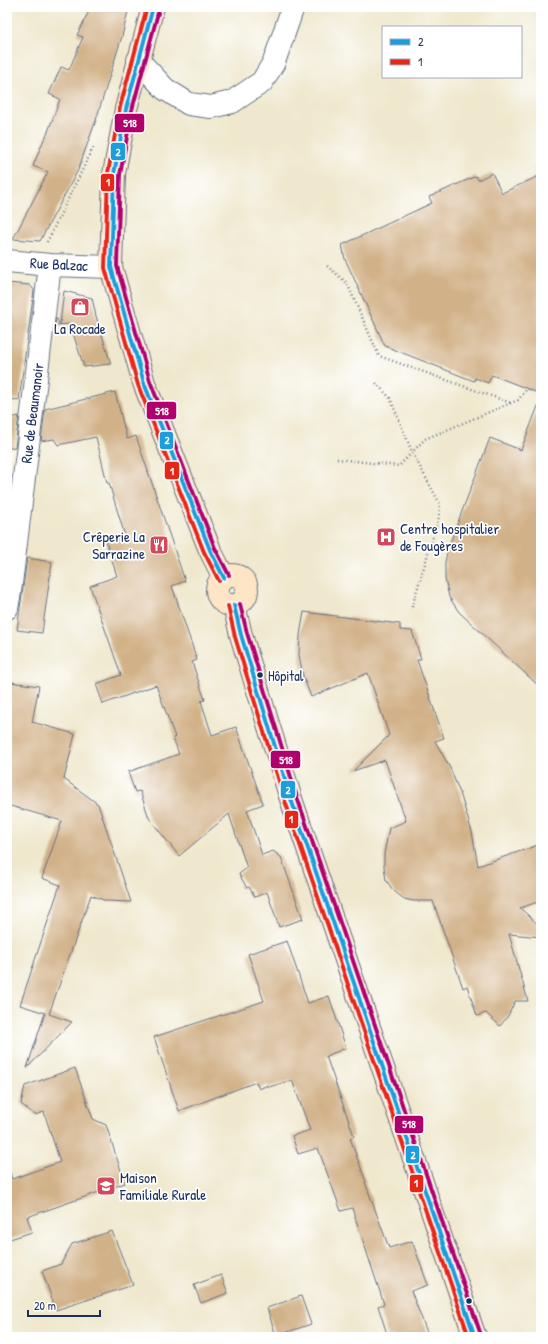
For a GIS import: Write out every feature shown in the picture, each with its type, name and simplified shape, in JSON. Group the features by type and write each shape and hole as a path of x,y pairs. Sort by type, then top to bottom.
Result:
{"main road":[{"path":"153,7 126,110 114,174 111,267 144,383 210,550 224,578 219,583 218,596 227,604 234,605 241,636 291,799 475,1337"}],"street":[{"path":"138,60 165,89 189,104 211,107 232,102 262,82 274,62 293,7"},
{"name":"Rue Balzac","path":"7,260 43,264 111,267"},
{"name":"Rue de Beaumanoir","path":"8,597 43,264"}],"path":[{"path":"43,264 64,210 95,145"},
{"path":"327,266 347,283 379,356 511,403"},
{"path":"376,383 390,398 412,452 440,504 439,516 411,610"},
{"path":"338,459 399,466 424,439 518,400 527,389"}],"building":[{"path":"91,7 129,7 122,36 96,120 78,170 40,241 13,239 48,172 33,166 46,137 60,99 49,94 61,67 69,70 83,37 77,35"},
{"path":"492,173 502,193 541,175 541,394 492,375 488,383 475,378 474,381 385,346 345,259 342,245 432,203 429,197 476,176 478,180"},
{"path":"7,283 30,285 34,290 19,400 7,399"},
{"path":"64,291 92,298 111,364 84,367 70,324 55,325 56,318 60,324"},
{"path":"115,392 127,439 136,436 185,581 172,586 197,660 192,662 205,700 201,701 212,735 236,727 263,804 247,810 262,855 273,851 281,857 303,919 279,927 267,892 255,897 249,887 247,888 239,874 247,868 229,814 179,856 149,818 140,791 135,792 128,772 179,754 173,738 175,737 156,685 103,704 96,684 121,675 90,586 117,576 106,542 125,536 109,483 107,483 96,437 58,445 54,439 41,441 45,409"},
{"path":"540,401 541,688 459,612 449,597 445,579 445,562 448,548 490,438 521,450"},
{"path":"19,416 15,447 7,448 7,419"},
{"path":"27,558 52,562 42,633 17,630"},
{"path":"304,612 400,624 400,630 412,631 421,659 417,660 444,738 435,741 450,768 460,793 472,832 478,866 541,844 541,901 520,908 541,927 541,937 509,934 528,1001 515,1001 508,1016 500,1026 486,1013 477,1016 467,986 463,988 433,901 414,901 404,899 393,890 386,880 384,854 389,828 406,821 385,760 353,771 389,735 368,673 311,697 303,676 299,655 300,635"},
{"path":"10,682 39,686 32,722 75,734 64,779 98,804 131,902 106,901 91,895 49,1014 72,1022 27,1068 45,1013 20,1005 60,885 42,878 62,821 7,805 7,706"},
{"path":"287,941 308,1003 329,996 346,1048 326,1056 354,1136 350,1138 389,1248 412,1241 428,1285 411,1291 429,1337 388,1337 378,1306 384,1304 352,1208 341,1211 318,1148 298,1154 292,1136 310,1130 292,1080 269,1087 268,1085 259,1089 256,1082 179,1111 154,1037 264,1001 248,954"},
{"path":"75,1068 93,1119 106,1125 125,1183 27,1217 32,1232 7,1240 7,1170 9,1170 12,1179 60,1162 44,1112 35,1115 21,1104 25,1086"},
{"path":"112,1231 133,1285 56,1310 42,1271 61,1264 72,1244"},
{"path":"221,1275 228,1293 201,1303 194,1285"},
{"path":"301,1296 311,1324 276,1336 267,1308"}],"transit line":[{"name":"1","path":"147,7 120,107 108,173 105,268 138,385 204,552 219,581"},
{"name":"2","path":"153,7 126,109 114,174 111,267 144,383 210,550 224,578"},
{"name":"518","path":"159,9 132,110 120,175 117,266 150,381 215,548 229,575"},
{"name":"518","path":"240,604 247,633 297,797 481,1335"},
{"name":"2","path":"234,605 241,635 291,799 475,1337"},
{"name":"1","path":"228,606 235,637 285,801 469,1337"}],"place":[{"name":"La Rocade","path":"80,307"},
{"name":"Centre hospitalier de Fougères","path":"386,537"},
{"name":"Crêperie La Sarrazine","path":"159,545"},
{"name":"Hôpital","path":"260,675"},
{"name":"Maison Familiale Rurale","path":"106,1186"}]}
